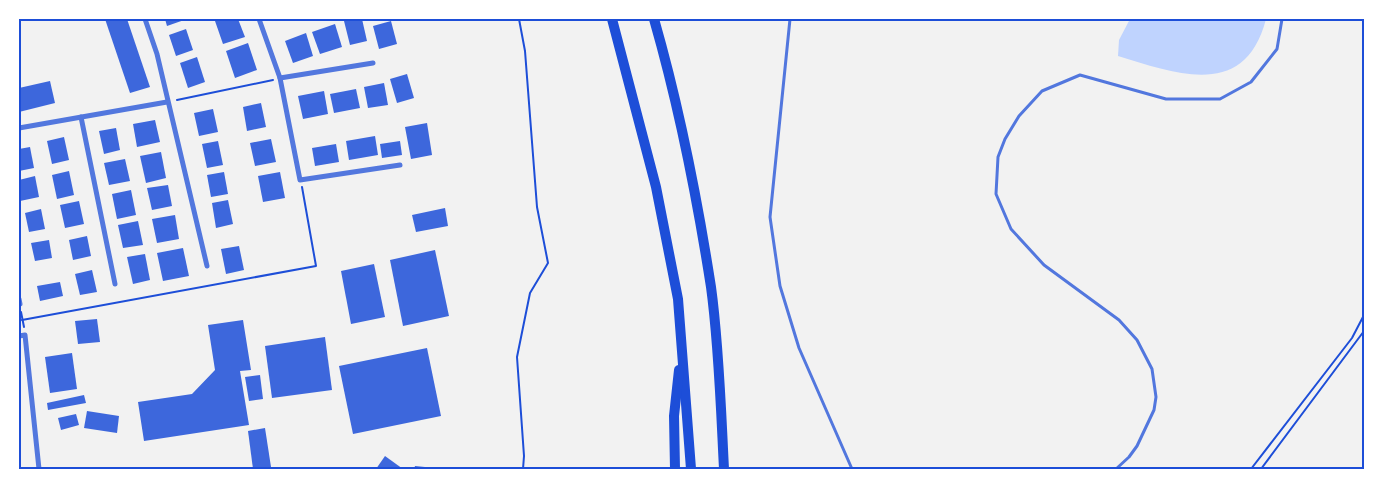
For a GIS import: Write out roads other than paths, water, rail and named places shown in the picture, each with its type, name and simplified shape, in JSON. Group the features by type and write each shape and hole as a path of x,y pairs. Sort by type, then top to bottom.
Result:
{"highway":[{"path":"612,19 656,187 678,299 691,469"},
{"path":"654,19 666,62 691,175 711,289 724,469"},
{"path":"675,469 674,416 681,347"}],"street":[{"path":"145,19 157,54 207,266"},
{"path":"259,19 280,78 300,180 400,165"},
{"path":"280,78 373,63"},
{"path":"19,128 167,102"},
{"path":"81,117 115,284"},
{"path":"19,336 25,335 39,469"}],"lane":[{"path":"790,19 770,218 780,286 799,348 852,469"},
{"path":"1116,469 1129,457 1137,446 1154,410 1156,397 1152,369 1137,340 1119,320 1044,265 1012,229 996,194 998,157 1005,139 1019,116 1042,92 1080,75 1166,98 1220,99 1251,82 1272,56 1277,49 1282,19"}],"water":[{"path":"1130,19 1266,19 1256,45 1242,61 1226,71 1206,75 1185,74 1118,56 1119,40"}]}
